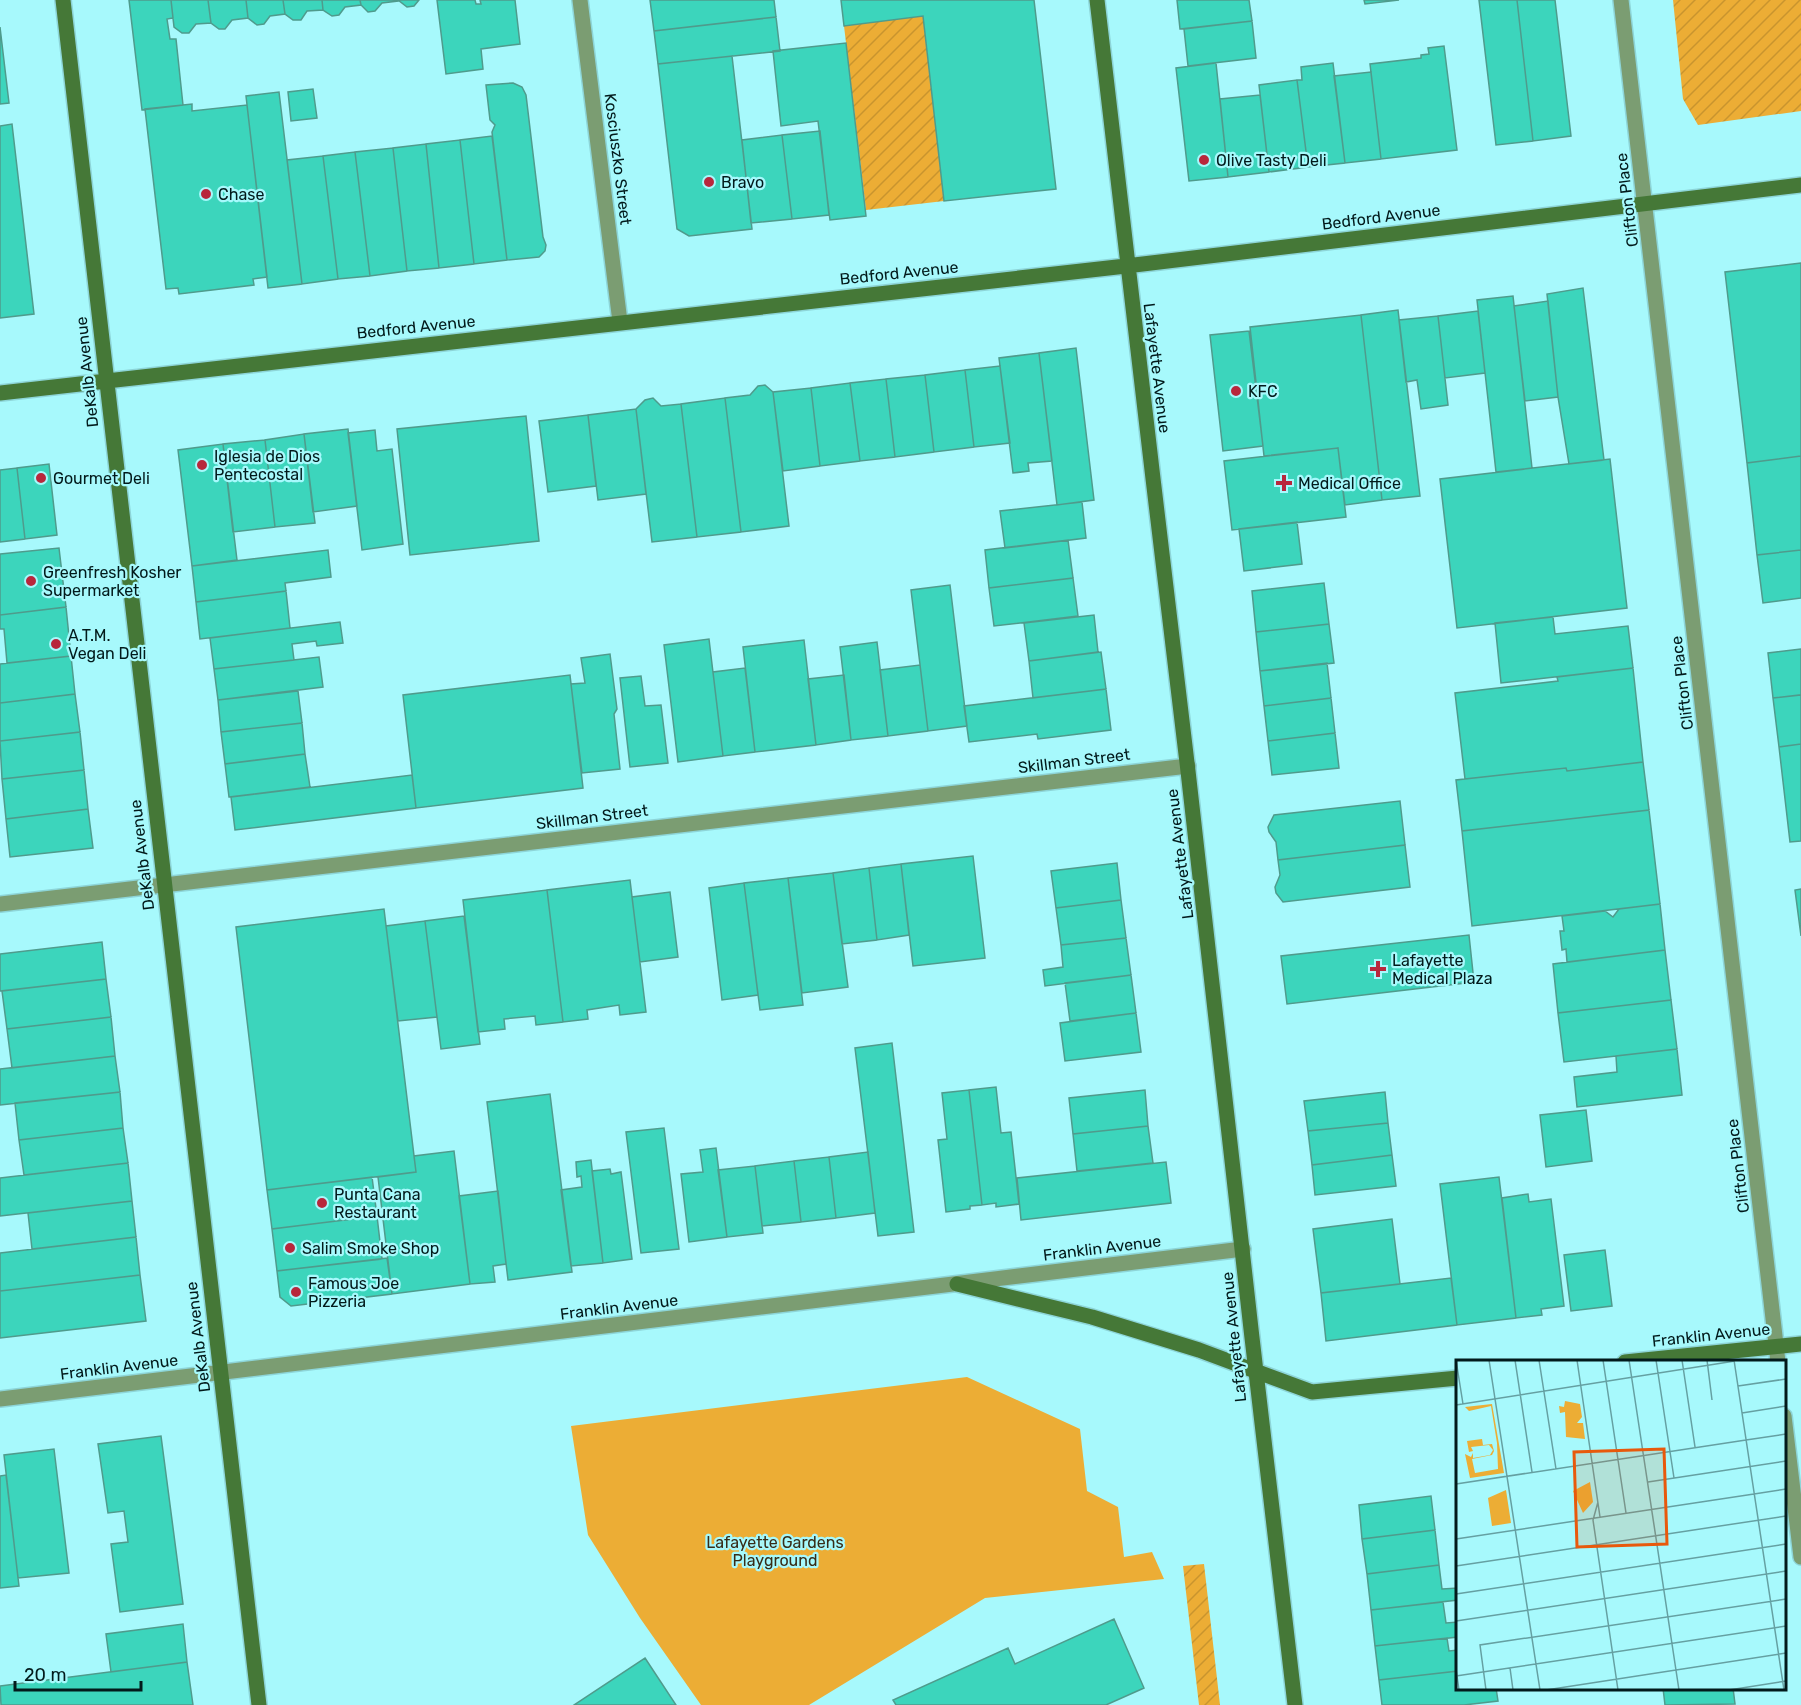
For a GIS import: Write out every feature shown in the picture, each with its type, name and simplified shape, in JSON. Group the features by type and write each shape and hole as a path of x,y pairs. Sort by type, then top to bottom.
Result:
{"main road":[{"name":"DeKalb Avenue","path":"63,0 259,1705"},
{"name":"Lafayette Avenue","path":"1097,0 1126,266 1188,766 1255,1371 1295,1705"},
{"name":"Bedford Avenue","path":"0,393 1126,266 1801,185"},
{"path":"957,1284 1092,1317 1198,1350 1311,1392 1456,1378"},
{"name":"Franklin Avenue","path":"1663,1360 1777,1354 1801,1344"}],"street":[{"name":"Kosciuszko Street","path":"580,0 620,322"},
{"name":"Clifton Place","path":"1621,0 1777,1354"},
{"name":"Skillman Street","path":"0,904 1188,766"},
{"name":"Franklin Avenue","path":"0,1399 1243,1249"},
{"path":"1786,1425 1801,1557"}],"green space":[{"path":"1673,0 1801,0 1801,111 1698,125 1683,99"},
{"path":"923,16 944,201 866,210 844,26"},
{"name":"Lafayette Gardens Playground","path":"967,1377 1080,1429 1087,1491 1118,1507 1124,1557 1152,1552 1164,1579 985,1598 809,1705 701,1705 640,1618 588,1535 571,1426"},
{"path":"1204,1564 1220,1705 1199,1705 1183,1566"}],"building":[{"path":"129,0 171,0 173,18 167,19 170,39 176,39 183,105 142,110"},
{"path":"171,0 208,0 211,23 196,24 189,33 182,33 174,27"},
{"path":"208,0 246,0 248,18 232,20 225,29 219,29 211,23"},
{"path":"246,0 283,0 285,14 270,16 264,24 257,25 248,18"},
{"path":"283,0 322,0 323,10 307,11 301,20 293,20 285,14"},
{"path":"322,0 360,0 361,5 345,7 339,15 332,16 323,10"},
{"path":"360,0 398,1 382,3 375,11 368,12 361,5"},
{"path":"398,0 419,0 414,6 407,7"},
{"path":"437,0 475,0 476,4 481,4 480,0 515,0 520,44 481,49 483,69 446,74"},
{"path":"650,0 774,0 776,17 654,31"},
{"path":"841,0 1034,0 1056,189 944,201 923,16 844,26"},
{"path":"1177,0 1249,0 1252,21 1180,29"},
{"path":"1364,0 1399,0 1365,4"},
{"path":"1479,0 1517,0 1533,141 1496,145"},
{"path":"1517,0 1555,0 1571,136 1533,141"},
{"path":"776,17 780,51 658,64 654,31"},
{"path":"1252,21 1256,58 1188,66 1184,29"},
{"path":"0,27 9,103 0,104"},
{"path":"846,43 866,216 830,220 818,121 781,126 773,51"},
{"path":"1444,46 1457,150 1381,159 1370,64 1421,58 1421,55 1429,54 1428,48"},
{"name":"Bravo","path":"732,56 752,229 689,236 677,229 658,64"},
{"path":"1216,63 1228,177 1189,181 1176,68"},
{"path":"1333,63 1345,163 1308,167 1297,80 1302,80 1301,67"},
{"path":"1371,72 1381,159 1345,163 1334,76"},
{"path":"1297,80 1308,167 1269,172 1259,85"},
{"path":"513,83 522,87 526,95 543,237 546,245 545,251 539,257 507,260 492,132 495,125 490,120 486,85"},
{"path":"313,89 317,118 291,121 288,92"},
{"path":"279,92 302,284 268,288 246,96"},
{"path":"1260,95 1269,172 1228,177 1220,99"},
{"name":"Chase","path":"192,104 192,111 247,105 267,277 253,279 254,285 179,294 178,288 166,289 145,109"},
{"path":"12,124 34,314 0,318 0,126"},
{"path":"820,131 829,215 792,219 782,135"},
{"path":"782,135 792,219 751,223 742,140"},
{"path":"492,136 507,260 474,264 460,140"},
{"path":"460,140 474,264 439,268 426,144"},
{"path":"426,144 439,268 407,271 393,148"},
{"path":"393,148 407,271 370,276 355,152"},
{"path":"355,152 370,276 338,279 323,156"},
{"path":"323,156 338,279 302,284 287,160"},
{"path":"1801,263 1801,456 1747,463 1725,272"},
{"path":"1583,288 1604,460 1569,464 1558,397 1547,294"},
{"path":"1513,296 1532,468 1496,472 1477,300"},
{"path":"1548,301 1558,397 1525,401 1514,306"},
{"path":"1398,310 1420,496 1382,500 1361,315"},
{"path":"1478,311 1485,373 1445,378 1438,316"},
{"path":"1361,315 1382,500 1345,505 1338,448 1264,456 1250,327"},
{"path":"1438,316 1448,405 1421,409 1417,380 1406,382 1399,320"},
{"name":"KFC","path":"1249,331 1263,446 1223,451 1210,335"},
{"path":"1076,348 1094,500 1057,505 1039,353"},
{"path":"1039,353 1052,461 1028,463 1029,471 1013,473 999,358"},
{"path":"1000,366 1010,443 974,447 965,370"},
{"path":"965,370 974,447 934,452 925,375"},
{"path":"925,375 934,452 895,457 886,379"},
{"path":"886,379 895,457 860,461 850,383"},
{"path":"850,383 860,461 820,466 811,388"},
{"path":"765,385 773,392 789,526 741,532 725,398 750,395 758,386"},
{"path":"811,388 820,466 783,471 773,392"},
{"path":"653,398 661,406 681,404 697,537 652,542 636,409 645,400"},
{"path":"725,398 741,532 697,537 681,404"},
{"path":"636,409 646,494 598,500 588,415"},
{"path":"588,415 596,486 548,492 539,421"},
{"path":"526,416 539,541 410,555 397,429"},
{"path":"348,429 357,506 313,512 304,434"},
{"path":"375,430 377,451 392,449 403,544 362,550 348,433"},
{"path":"304,434 315,523 275,527 265,440"},
{"path":"265,440 275,527 233,532 223,444"},
{"path":"223,444 237,560 192,566 178,450"},
{"name":"Medical Office","path":"1338,448 1346,517 1232,530 1224,461"},
{"path":"1801,456 1801,550 1757,555 1747,463"},
{"path":"1610,459 1627,608 1457,628 1440,479"},
{"path":"49,464 57,535 25,539 17,468"},
{"path":"17,468 25,539 0,542 0,470"},
{"path":"1082,502 1086,538 1005,548 1000,511"},
{"path":"1297,522 1302,564 1244,571 1239,529"},
{"path":"1068,540 1073,578 989,588 985,550"},
{"name":"Greenfresh Kosher Supermarket","path":"59,548 66,607 0,615 0,554"},
{"path":"328,550 331,577 285,583 286,591 196,602 192,566"},
{"path":"1801,550 1801,598 1763,603 1757,555"},
{"path":"1073,578 1078,616 994,626 989,588"},
{"path":"1324,583 1329,624 1256,632 1252,591"},
{"path":"950,585 967,726 928,731 911,590"},
{"path":"286,591 290,628 200,639 196,602"},
{"path":"66,607 71,656 7,663 4,629 0,629 0,615"},
{"path":"1094,615 1098,652 1029,661 1024,623"},
{"path":"1553,617 1555,634 1628,626 1633,668 1501,683 1495,623"},
{"path":"340,622 343,643 317,646 316,641 292,644 294,660 214,669 210,638"},
{"path":"1329,624 1334,663 1260,671 1256,632"},
{"path":"709,639 723,756 678,762 664,645"},
{"path":"804,640 816,745 755,752 743,647"},
{"path":"877,642 888,736 851,740 840,647"},
{"path":"1801,649 1801,695 1773,698 1768,653"},
{"path":"1101,652 1106,689 1033,698 1029,661"},
{"path":"610,654 617,709 614,714 620,769 582,773 571,684 585,683 581,658"},
{"path":"71,656 75,694 0,703 0,664"},
{"path":"319,657 323,687 218,700 214,669"},
{"path":"1327,663 1331,698 1264,706 1260,671"},
{"path":"920,665 928,731 888,736 880,670"},
{"path":"745,668 755,752 723,756 713,672"},
{"path":"1633,668 1643,762 1465,779 1455,693 1558,681 1557,677"},
{"path":"570,675 583,788 416,808 403,695"},
{"path":"844,675 851,740 816,745 808,679"},
{"path":"641,676 645,706 661,705 668,763 630,767 620,678"},
{"path":"1106,689 1111,730 1038,739 1037,734 969,742 964,706"},
{"path":"298,691 302,723 221,732 218,700"},
{"path":"75,694 80,732 0,741 0,703"},
{"path":"1801,695 1801,744 1779,747 1773,698"},
{"path":"1331,698 1335,733 1268,741 1264,706"},
{"path":"302,723 305,754 225,764 221,732"},
{"path":"80,732 84,770 2,779 0,741"},
{"path":"1335,733 1339,768 1272,775 1268,741"},
{"path":"1801,744 1801,841 1790,842 1779,747"},
{"path":"305,754 310,787 229,797 225,764"},
{"path":"1643,762 1649,810 1462,831 1456,780"},
{"path":"84,770 88,809 6,819 2,779"},
{"path":"412,775 416,808 235,830 231,797"},
{"path":"1400,801 1405,845 1278,860 1276,842 1268,827 1274,815"},
{"path":"88,809 93,848 10,857 6,819"},
{"path":"1649,810 1660,904 1472,926 1462,831"},
{"path":"1405,845 1410,887 1283,902 1276,893 1275,887 1280,875 1278,860"},
{"path":"973,856 985,958 913,966 901,864"},
{"path":"1117,863 1121,900 1056,908 1051,871"},
{"path":"901,864 909,935 877,940 869,868"},
{"path":"869,868 877,940 842,944 833,873"},
{"path":"833,873 848,987 802,993 788,878"},
{"path":"788,878 803,1005 760,1010 744,883"},
{"path":"630,880 646,1012 620,1015 619,1005 587,1010 588,1019 563,1022 547,890"},
{"path":"744,883 758,995 722,1000 709,888"},
{"path":"1801,889 1801,936 1795,890"},
{"path":"547,890 563,1022 536,1025 535,1016 504,1019 505,1029 478,1032 463,900"},
{"path":"670,892 678,957 640,962 632,897"},
{"path":"1121,900 1126,938 1061,945 1056,908"},
{"path":"1660,904 1665,950 1567,962 1566,949 1562,950 1560,931 1564,931 1562,916 1605,911 1613,917 1619,909"},
{"path":"384,909 416,1172 267,1190 236,927"},
{"path":"464,916 480,1044 441,1049 425,921"},
{"path":"425,921 437,1017 398,1021 386,926"},
{"name":"Lafayette Medical Plaza","path":"1469,935 1474,982 1287,1004 1281,956"},
{"path":"1126,938 1131,975 1045,986 1043,970 1063,967 1061,945"},
{"path":"102,942 106,979 0,991 0,954"},
{"path":"1665,950 1671,1000 1558,1013 1553,964"},
{"path":"1131,975 1136,1013 1070,1021 1065,983"},
{"path":"106,979 111,1017 7,1029 2,991"},
{"path":"1671,1000 1677,1049 1564,1062 1558,1013"},
{"path":"1136,1013 1141,1052 1065,1061 1060,1023"},
{"path":"111,1017 115,1056 12,1068 7,1029"},
{"path":"892,1043 914,1232 878,1236 855,1048"},
{"path":"1677,1049 1682,1095 1577,1107 1574,1077 1617,1072 1616,1056"},
{"path":"115,1056 120,1092 0,1105 0,1069"},
{"path":"996,1087 1001,1133 1011,1132 1019,1204 996,1207 996,1203 982,1205 969,1090"},
{"path":"969,1090 982,1205 946,1212 938,1140 947,1139 942,1093"},
{"path":"1145,1090 1148,1126 1073,1134 1069,1098"},
{"path":"120,1092 123,1128 19,1140 15,1103"},
{"path":"1385,1092 1388,1123 1308,1131 1304,1101"},
{"path":"550,1094 572,1272 508,1280 487,1102"},
{"path":"1586,1110 1592,1161 1546,1167 1540,1115"},
{"path":"1388,1123 1392,1155 1312,1165 1308,1131"},
{"path":"1148,1126 1153,1163 1077,1171 1073,1134"},
{"path":"123,1128 128,1163 24,1175 19,1140"},
{"path":"664,1128 679,1249 641,1253 626,1132"},
{"path":"716,1148 727,1237 689,1242 681,1174 703,1172 700,1150"},
{"path":"454,1151 470,1284 392,1294 378,1177 416,1172 414,1156"},
{"path":"868,1152 875,1213 836,1218 829,1157"},
{"path":"1392,1155 1396,1186 1315,1195 1312,1165"},
{"path":"829,1157 836,1218 801,1222 794,1161"},
{"path":"591,1160 603,1263 571,1266 561,1190 582,1187 581,1176 577,1177 576,1162"},
{"path":"794,1161 801,1222 762,1226 755,1166"},
{"path":"1166,1162 1171,1203 1021,1220 1017,1178"},
{"path":"128,1163 132,1201 0,1216 0,1178"},
{"path":"755,1166 763,1233 727,1237 718,1170"},
{"path":"610,1169 611,1174 621,1172 632,1259 603,1263 592,1171"},
{"name":"Punta Cana Restaurant","path":"372,1177 377,1216 272,1229 267,1190"},
{"path":"1499,1177 1516,1318 1457,1325 1440,1184"},
{"path":"498,1191 506,1264 493,1266 495,1282 470,1284 459,1196"},
{"path":"1528,1194 1529,1202 1551,1199 1564,1306 1541,1309 1542,1315 1516,1318 1502,1198"},
{"path":"132,1201 136,1237 32,1249 28,1213"},
{"path":"377,1216 382,1259 277,1271 272,1229"},
{"path":"1392,1219 1400,1284 1321,1293 1313,1229"},
{"path":"136,1237 140,1275 0,1291 0,1253"},
{"path":"1605,1250 1612,1306 1571,1311 1564,1255"},
{"path":"387,1258 392,1294 291,1306 280,1297 277,1271"},
{"path":"140,1275 146,1321 0,1338 0,1291"},
{"path":"1451,1278 1457,1325 1326,1341 1321,1293"},
{"path":"161,1436 183,1604 120,1612 111,1544 128,1542 124,1511 108,1513 98,1444"},
{"path":"54,1449 69,1573 18,1578 4,1455"},
{"path":"6,1475 19,1586 0,1588 0,1476"},
{"path":"1431,1496 1435,1530 1362,1539 1359,1505"},
{"path":"1435,1530 1439,1565 1367,1574 1362,1539"},
{"path":"1439,1565 1442,1589 1456,1588 1456,1600 1371,1610 1367,1574"},
{"path":"1443,1602 1446,1623 1456,1622 1456,1637 1375,1646 1371,1610"},
{"path":"1114,1619 1144,1688 1106,1705 896,1705 893,1700 1008,1648 1015,1664"},
{"path":"183,1624 187,1662 111,1672 106,1634"},
{"path":"1447,1638 1449,1651 1456,1650 1456,1671 1379,1680 1375,1646"},
{"path":"645,1658 676,1705 574,1705"},
{"path":"187,1662 193,1705 1,1705 0,1686"},
{"path":"1456,1671 1456,1690 1496,1690 1498,1701 1464,1705 1382,1705 1379,1680"},
{"path":"1663,1690 1733,1690 1735,1704 1665,1705"}],"place":[{"name":"Olive Tasty Deli","path":"1204,160"},
{"name":"Bravo","path":"709,182"},
{"name":"Chase","path":"206,194"},
{"name":"KFC","path":"1236,391"},
{"name":"Iglesia de Dios Pentecostal","path":"202,465"},
{"name":"Gourmet Deli","path":"41,478"},
{"name":"Medical Office","path":"1284,483"},
{"name":"Greenfresh Kosher Supermarket","path":"31,581"},
{"name":"A.T.M. Vegan Deli","path":"56,644"},
{"name":"Lafayette Medical Plaza","path":"1378,969"},
{"name":"Punta Cana Restaurant","path":"322,1203"},
{"name":"Salim Smoke Shop","path":"290,1248"},
{"name":"Famous Joe Pizzeria","path":"296,1292"}]}
